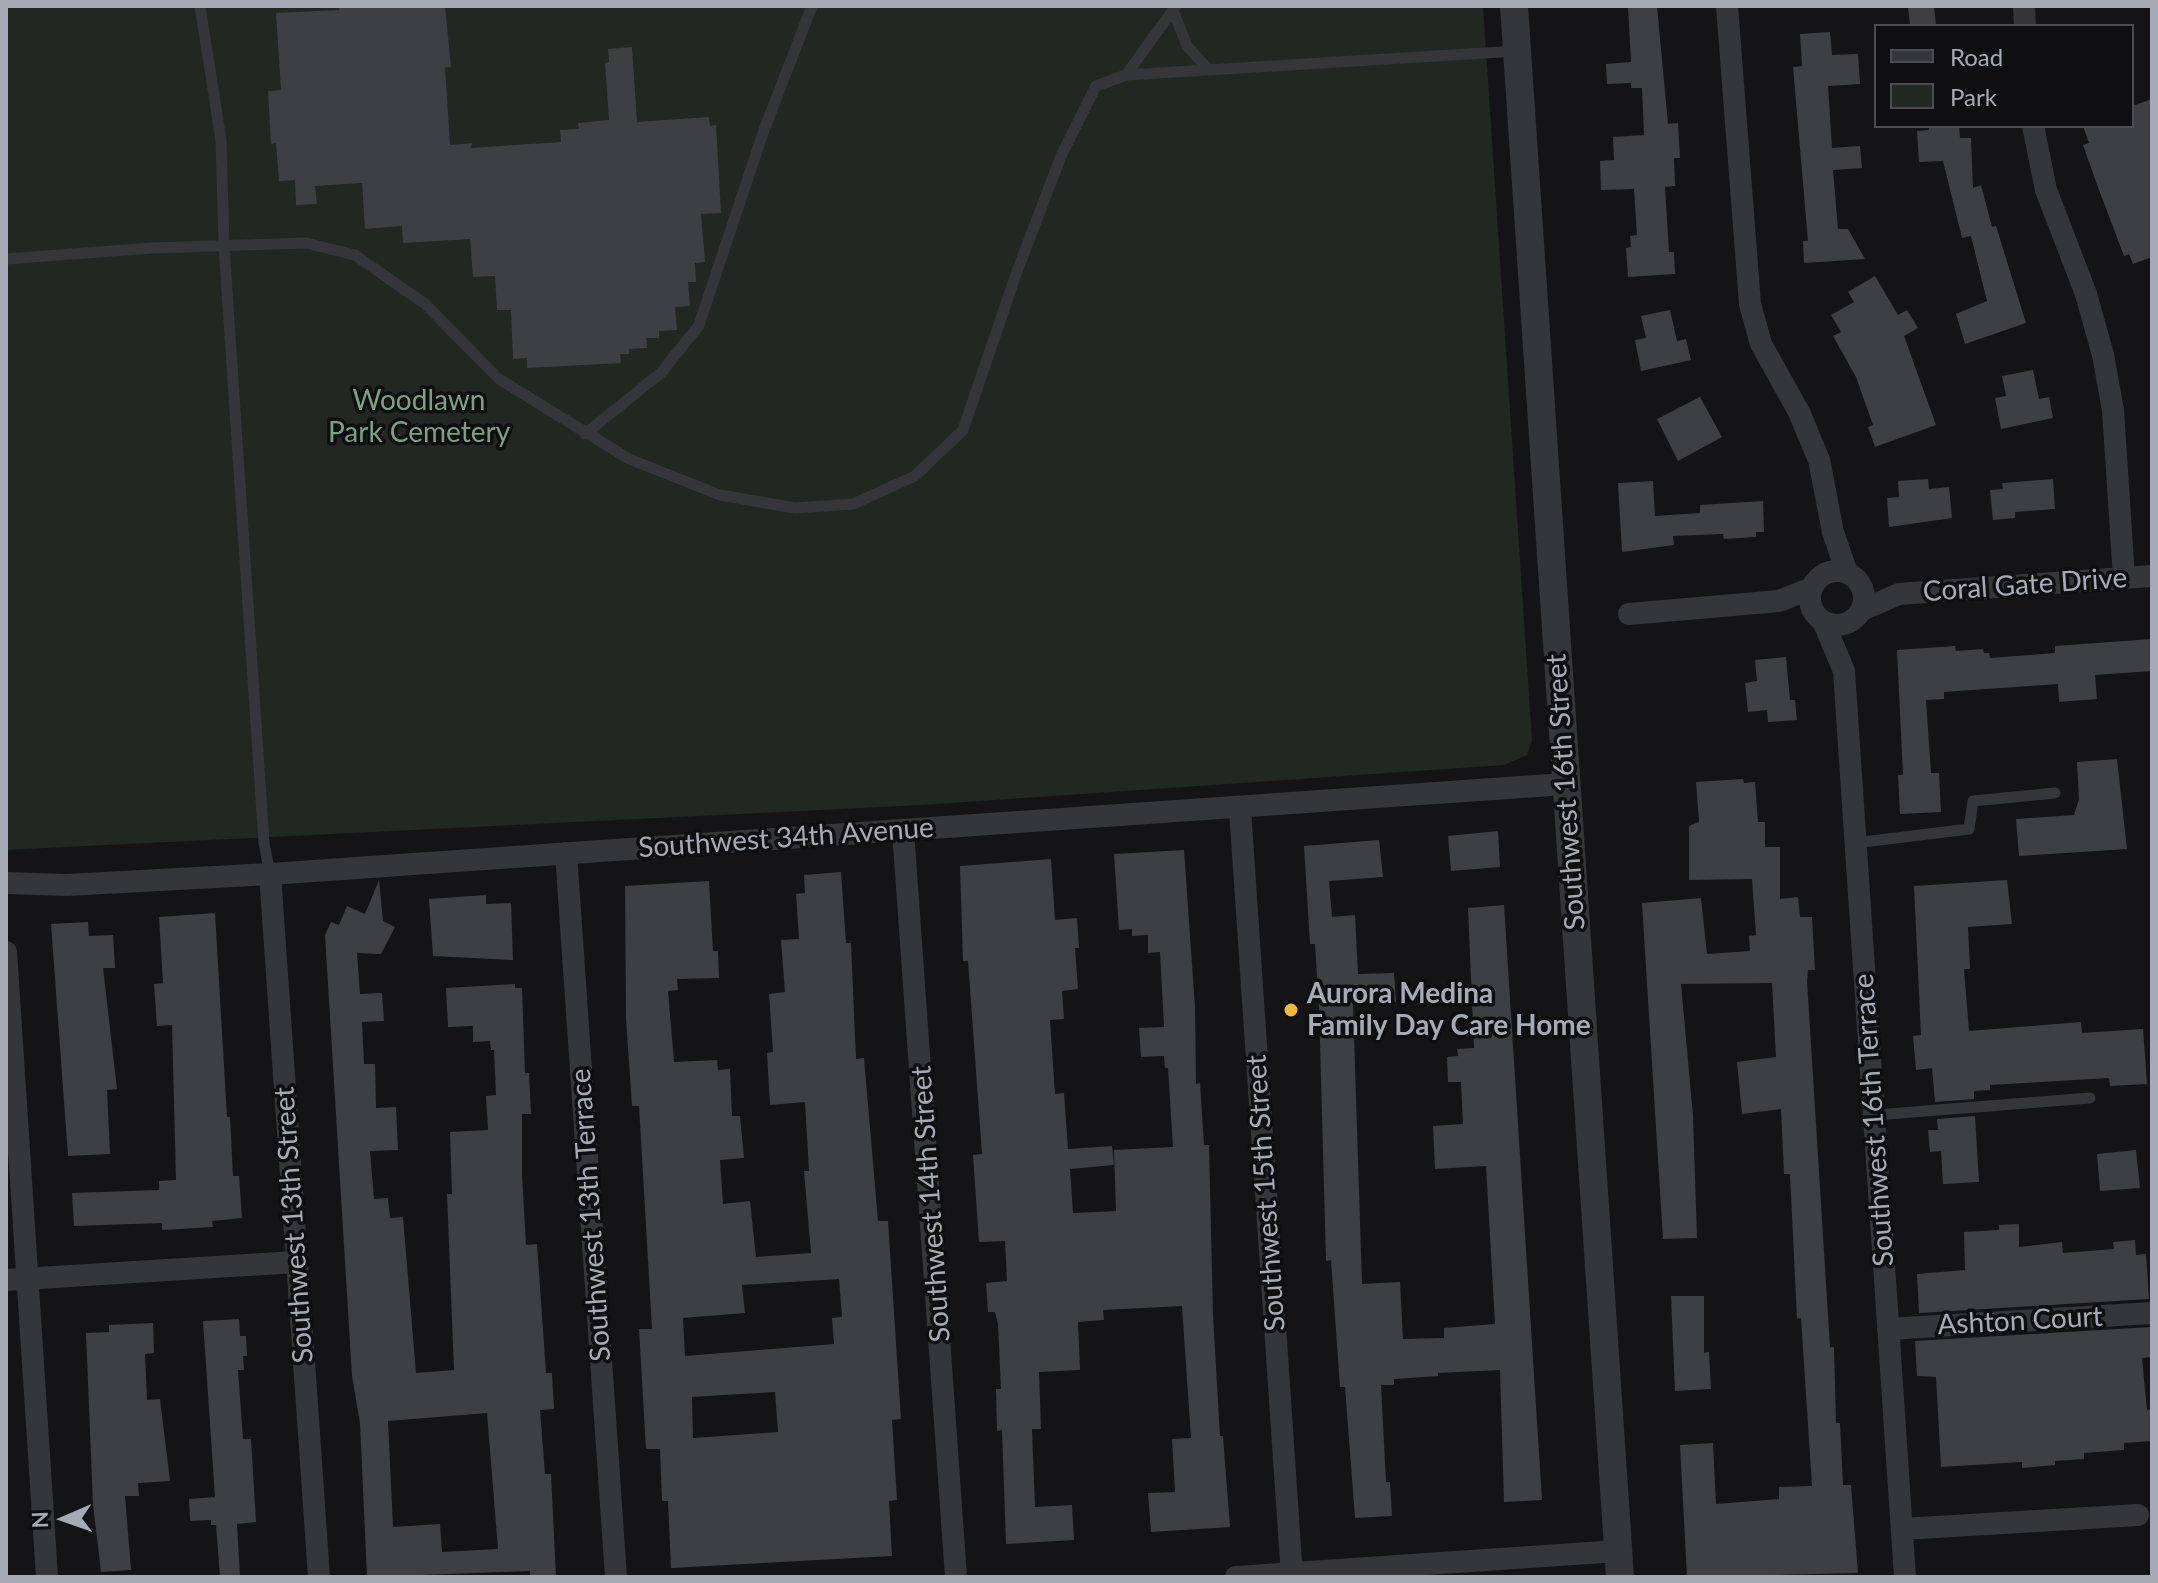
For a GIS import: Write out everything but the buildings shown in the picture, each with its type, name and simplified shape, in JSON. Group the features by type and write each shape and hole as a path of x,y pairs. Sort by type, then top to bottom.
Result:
{"street":[{"name":"Southwest 16th Street","path":"1514,6 1619,1564"},
{"path":"1727,6 1750,304 1761,344 1799,412 1819,460 1833,532 1864,596 1858,615 1839,625 1779,601"},
{"path":"2033,128 2046,190 2086,294 2103,355 2114,422 2124,578"},
{"path":"1820,618 1812,606 1833,532"},
{"path":"1629,614 1779,601 1839,571 1853,578"},
{"name":"Coral Gate Drive","path":"1858,615 1899,594 2152,576"},
{"name":"Coral Gate Drive","path":"1853,578 1899,594"},
{"name":"Southwest 16th Terrace","path":"1858,615 1843,663 1905,1577"},
{"name":"Southwest 16th Terrace","path":"1820,618 1843,663"},
{"name":"Southwest 34th Avenue","path":"6,883 67,885 270,874 1240,809 1565,784"},
{"name":"Southwest 15th Street","path":"1240,809 1292,1575"},
{"name":"Southwest 14th Street","path":"903,830 956,1577"},
{"name":"Southwest 13th Terrace","path":"566,853 616,1577"},
{"name":"Southwest 13th Street","path":"270,874 319,1577"},
{"path":"6,952 16,1279 47,1577"},
{"path":"16,1279 296,1262"},
{"name":"Ashton Court","path":"1888,1329 2152,1313"},
{"path":"1902,1529 2138,1515"},
{"path":"1236,1577 1619,1564"}],"lane":[{"path":"200,6 221,140 224,246 264,843 270,874"},
{"path":"585,434 662,372 699,325 764,130 812,6"},
{"path":"1126,75 1174,8"},
{"path":"1174,8 1187,46 1209,70"},
{"path":"6,259 306,243 355,255 425,304 499,379 629,459 720,495 795,508 853,504 915,476 963,430 1051,183 1096,86 1126,75 1517,51"},
{"path":"1855,843 1969,829 1973,801 2055,793"},
{"path":"1875,1115 2090,1098"}],"green space":[{"name":"Woodlawn Park Cemetery","path":"6,6 1483,6 1532,741 1527,755 1504,765 922,805 6,850"}],"place":[{"name":"Aurora Medina Family Day Care Home","path":"1291,1010"}]}
